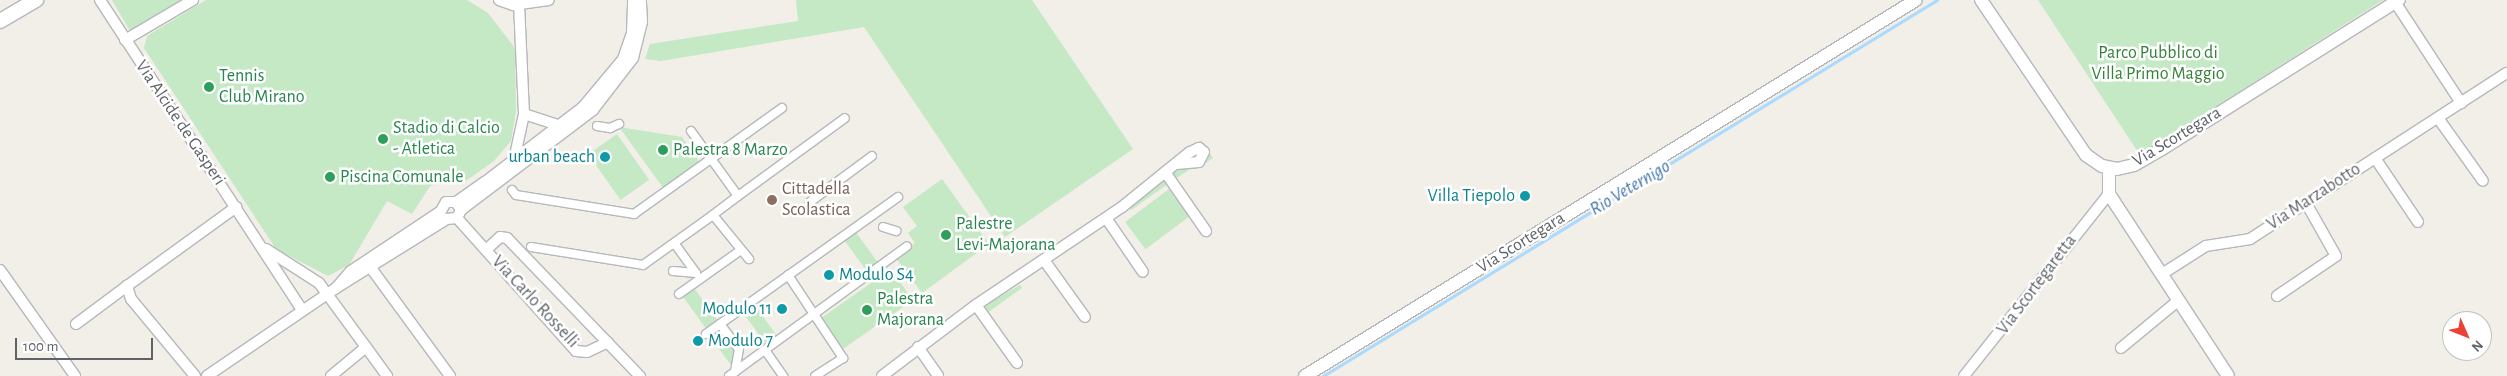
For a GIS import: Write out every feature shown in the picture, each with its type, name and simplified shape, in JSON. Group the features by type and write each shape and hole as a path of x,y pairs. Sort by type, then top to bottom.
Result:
{"main road":[{"path":"0,21 36,0"}],"street":[{"name":"Via Alcide de Gasperi","path":"100,0 303,311"},
{"path":"126,40 193,0"},
{"path":"499,0 519,5 548,0"},
{"path":"458,210 514,160 560,126 596,95 623,59 632,32 633,0"},
{"path":"206,376 368,265 444,215 458,210 593,110 633,58 642,22 641,0"},
{"name":"Via Scortegara","path":"1305,376 1916,0"},
{"name":"Via Scortegara","path":"1981,0 2086,155 2109,168 2134,166 2397,1"},
{"path":"2397,1 2462,103"},
{"path":"514,160 524,114 519,5"},
{"name":"Via Marzabotto","path":"2162,274 2206,246 2244,242 2438,118 2506,77"},
{"path":"512,190 516,195 634,214 782,108"},
{"path":"524,114 560,126"},
{"path":"531,247 643,265 845,118"},
{"path":"2438,118 2483,181"},
{"path":"597,126 610,128 619,124"},
{"path":"691,131 738,196"},
{"path":"810,202 872,156"},
{"path":"2375,158 2418,222"},
{"path":"882,376 976,305 1106,218 1176,164"},
{"path":"2109,168 2109,194 2228,376"},
{"path":"1165,172 1206,231"},
{"name":"Via Scortegaretta","path":"1964,376 2109,194"},
{"path":"706,334 898,197"},
{"path":"444,215 446,202 458,210"},
{"path":"2277,296 2336,256 2306,203"},
{"path":"76,324 236,207"},
{"name":"Via Carlo Rosselli","path":"458,210 486,250 576,350 587,352 608,342 640,376"},
{"path":"713,215 749,259"},
{"path":"1106,218 1144,272"},
{"path":"883,227 896,231"},
{"path":"486,250 500,237 508,238 608,342"},
{"path":"673,271 696,273 674,243"},
{"name":"Via Alcide de Gasperi","path":"261,246 319,283 387,376"},
{"path":"732,374 907,246"},
{"path":"679,294 741,250"},
{"path":"1044,260 1085,317"},
{"path":"368,265 450,376"},
{"path":"0,270 75,376"},
{"path":"788,276 815,313 843,358 815,376"},
{"path":"126,286 131,298 195,376"},
{"path":"2121,348 2179,300"},
{"path":"976,305 1017,363"},
{"path":"720,324 739,349 732,374"},
{"path":"331,376 366,347"},
{"path":"918,347 938,376"},
{"path":"765,350 783,376"}],"green space":[{"path":"112,0 192,0 133,36"},
{"name":"Stadio di Calcio - Atletica","path":"206,0 467,0 488,13 515,48 516,111 511,141 494,161 467,180 430,186 412,214 387,201 349,265 328,276 276,249 144,48 147,36"},
{"path":"796,0 1032,0 1133,149 1005,237 864,27 661,61 645,59 650,44 798,21"},
{"name":"Parco Pubblico di Villa Primo Maggio","path":"2038,0 2383,0 2140,155"},
{"name":"Palestra 8 Marzo","path":"619,127 682,137 700,163 664,189"},
{"path":"617,134 649,180 620,200 588,154"},
{"path":"1201,140 1213,158 1202,166 1189,170 1175,179 1173,172 1185,164 1203,164 1208,159 1208,154 1183,152"},
{"name":"Palestre Levi-Majorana","path":"942,179 989,244 922,293 895,257 915,243 908,233 917,226 903,207"},
{"path":"1163,180 1168,184 1131,210 1129,208"},
{"path":"1169,189 1189,216 1146,249 1125,222"},
{"path":"855,231 879,264 868,272 844,239"},
{"name":"Palestra Majorana","path":"891,269 913,300 842,350 820,319"},
{"path":"1020,285 1022,288 987,313 985,305"},
{"path":"694,288 719,322 707,330 683,296"},
{"path":"754,304 778,337 767,345 743,312"},
{"path":"720,327 737,350 733,368 709,335"}],"waterway":[{"name":"Rio Veternigo","path":"1323,376 1937,0"}],"place":[{"name":"Tennis Club Mirano","path":"209,87"},
{"name":"Stadio di Calcio - Atletica","path":"383,139"},
{"name":"Palestra 8 Marzo","path":"663,150"},
{"name":"urban beach","path":"605,157"},
{"name":"Piscina Comunale","path":"330,177"},
{"name":"Villa Tiepolo","path":"1525,196"},
{"name":"Cittadella Scolastica","path":"772,200"},
{"name":"Palestre Levi-Majorana","path":"946,235"},
{"name":"Modulo S4","path":"829,275"},
{"name":"Modulo 11","path":"782,309"},
{"name":"Palestra Majorana","path":"867,310"},
{"name":"Modulo 7","path":"698,341"}]}
